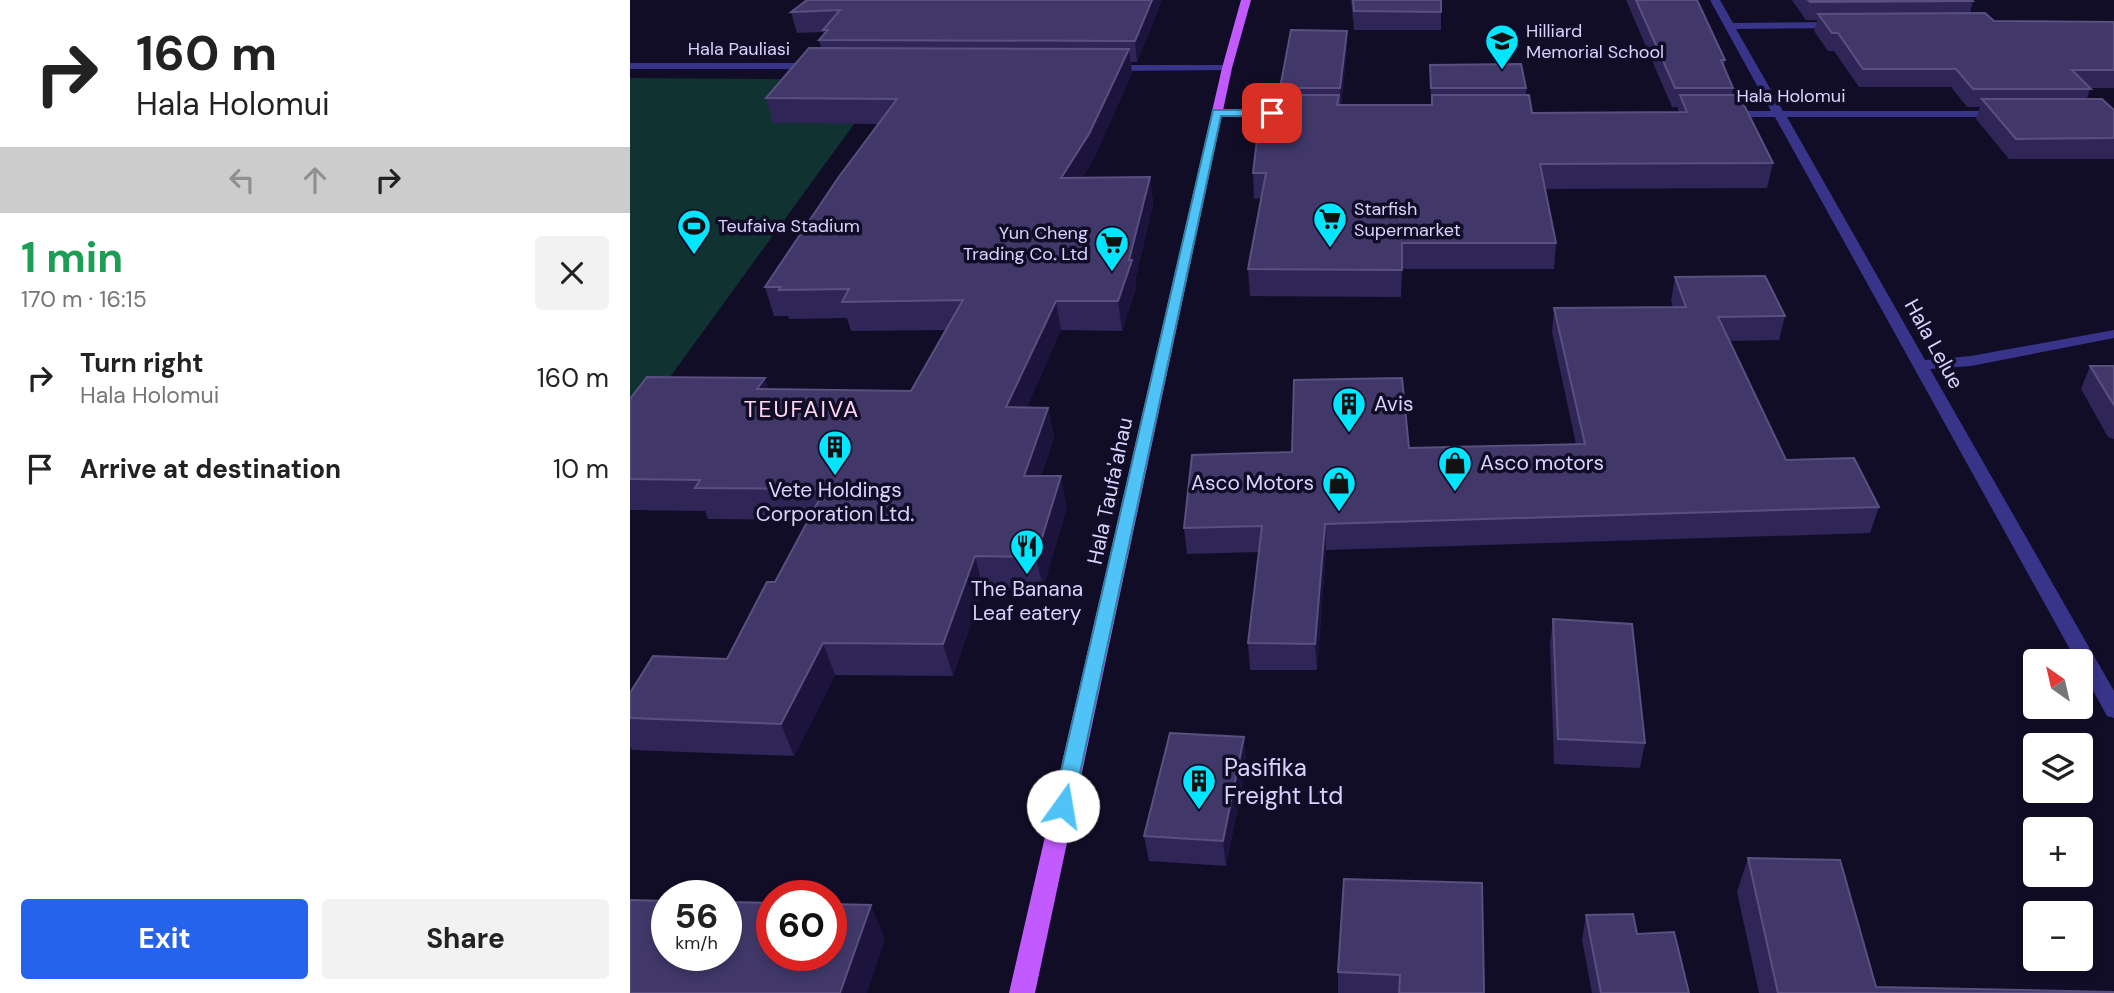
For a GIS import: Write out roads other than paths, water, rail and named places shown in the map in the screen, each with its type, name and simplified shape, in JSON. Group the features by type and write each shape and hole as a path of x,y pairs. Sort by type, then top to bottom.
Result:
{"main road":[{"name":"Hala Taufa'ahau","path":"1022,993 1227,68 1246,0"}],"street":[{"name":"Hala Lelue","path":"1715,0 2114,710"},
{"path":"1729,26 1853,25"},
{"name":"Hala Pauliasi","path":"630,66 829,66"},
{"path":"1103,68 1227,68"},
{"path":"1217,113 1300,113"},
{"name":"Hala Holomui","path":"1713,114 2017,114"},
{"path":"1921,365 1971,360 2114,334"}],"place":[{"name":"Hilliard Memorial School","path":"1502,71"},
{"name":"Starfish Supermarket","path":"1330,249"},
{"name":"Teufaiva Stadium","path":"694,256"},
{"name":"Yun Cheng Trading Co. Ltd","path":"1112,273"},
{"name":"Avis","path":"1349,434"},
{"name":"Vete Holdings Corporation Ltd.","path":"835,477"},
{"name":"Asco motors","path":"1455,493"},
{"name":"Asco Motors","path":"1339,513"},
{"name":"The Banana Leaf eatery","path":"1027,576"},
{"name":"Pasifika Freight Ltd","path":"1199,811"}],"district":[{"name":"TEUFAIVA","path":"802,409"}]}
